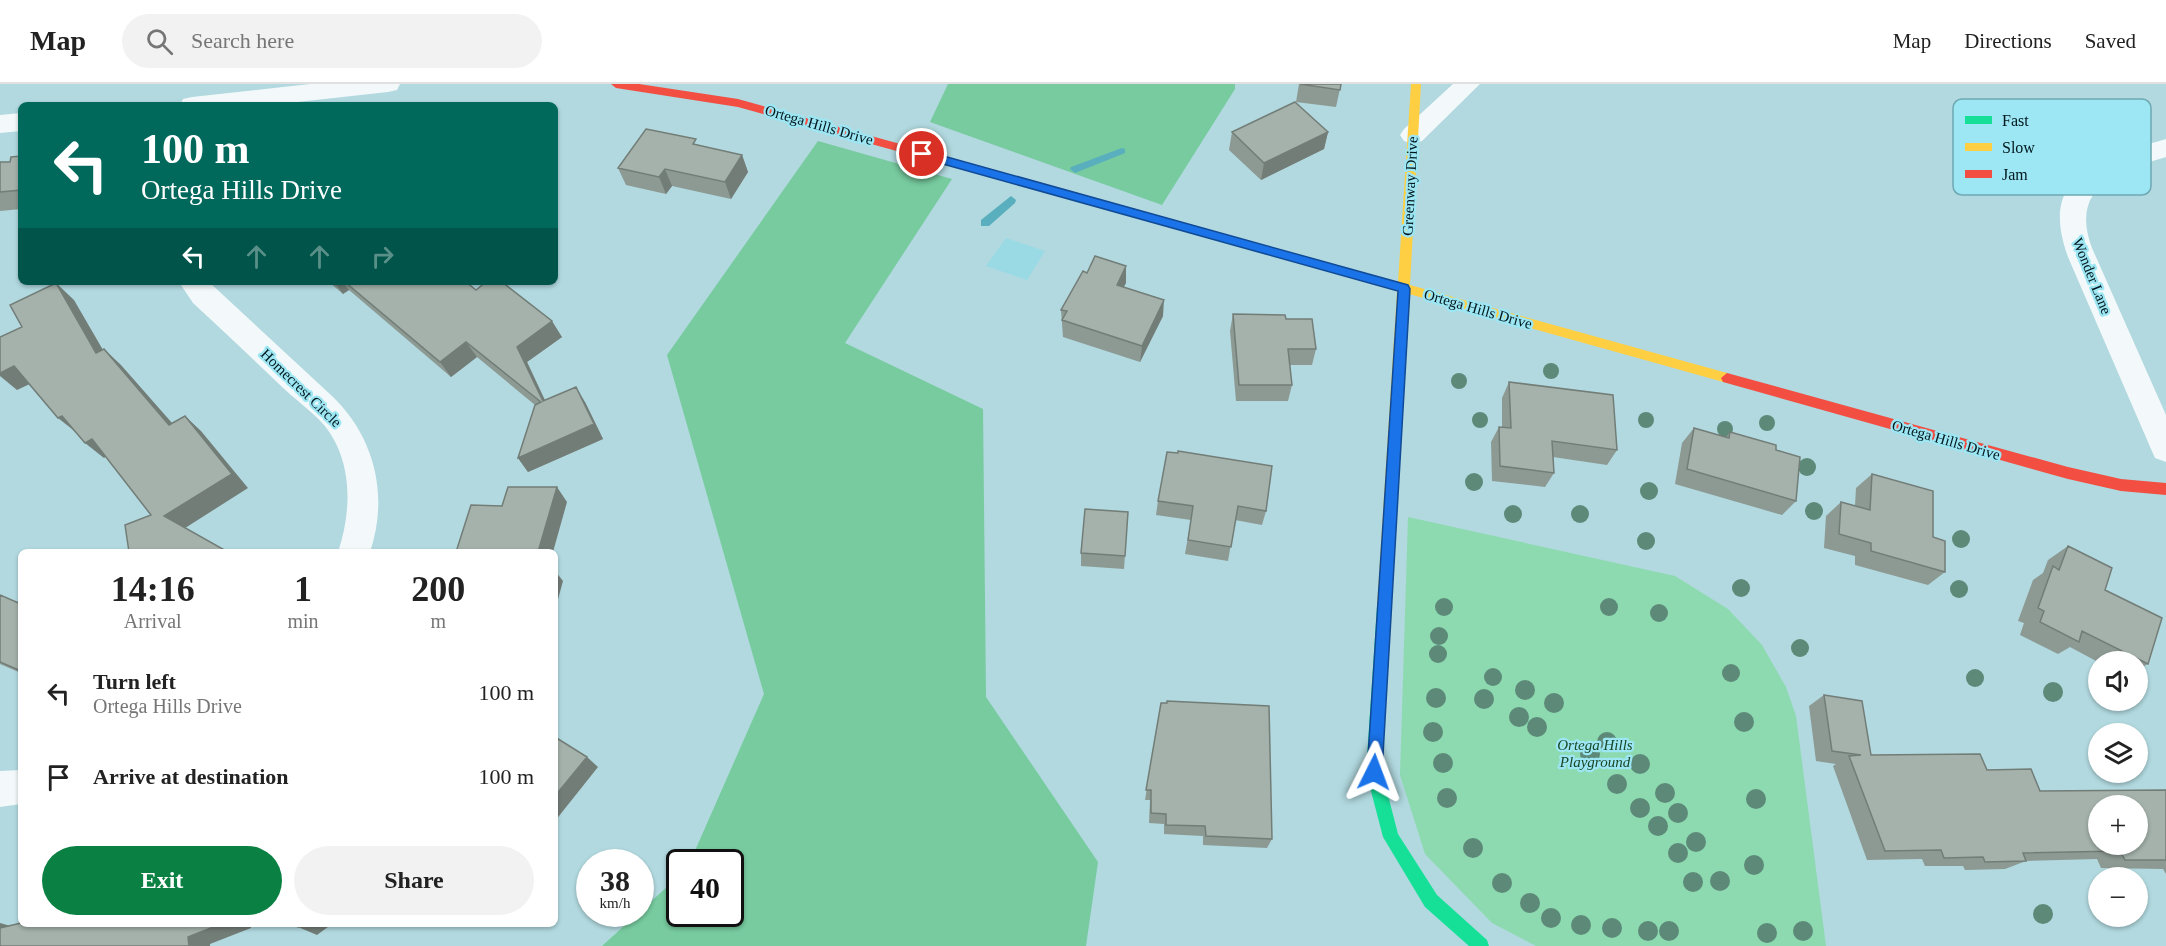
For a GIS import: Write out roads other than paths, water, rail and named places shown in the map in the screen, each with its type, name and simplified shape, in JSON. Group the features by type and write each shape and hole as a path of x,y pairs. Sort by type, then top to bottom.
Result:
{"street":[{"path":"220,102 388,84"},
{"name":"Ortega Hills Drive","path":"616,84 738,103 2067,473 2121,485 2166,489"},
{"name":"Greenway Drive","path":"1416,84 1374,772 1391,837 1431,901 1481,946"},
{"path":"1413,135 1468,84"},
{"path":"0,124 18,122"},
{"name":"Wonder Lane","path":"2151,153 2166,148"},
{"name":"Wonder Lane","path":"2078,195 2073,206 2073,230 2082,257 2166,450"},
{"name":"Homecrest Circle","path":"196,285 203,295 321,405 344,430 359,463 364,492 364,510 355,549"},
{"path":"0,789 18,787"}],"waterway":[{"path":"1075,169 1122,151"},
{"path":"985,223 1011,200"}],"park label":[{"name":"Ortega Hills Playground","path":"1595,754"}]}
